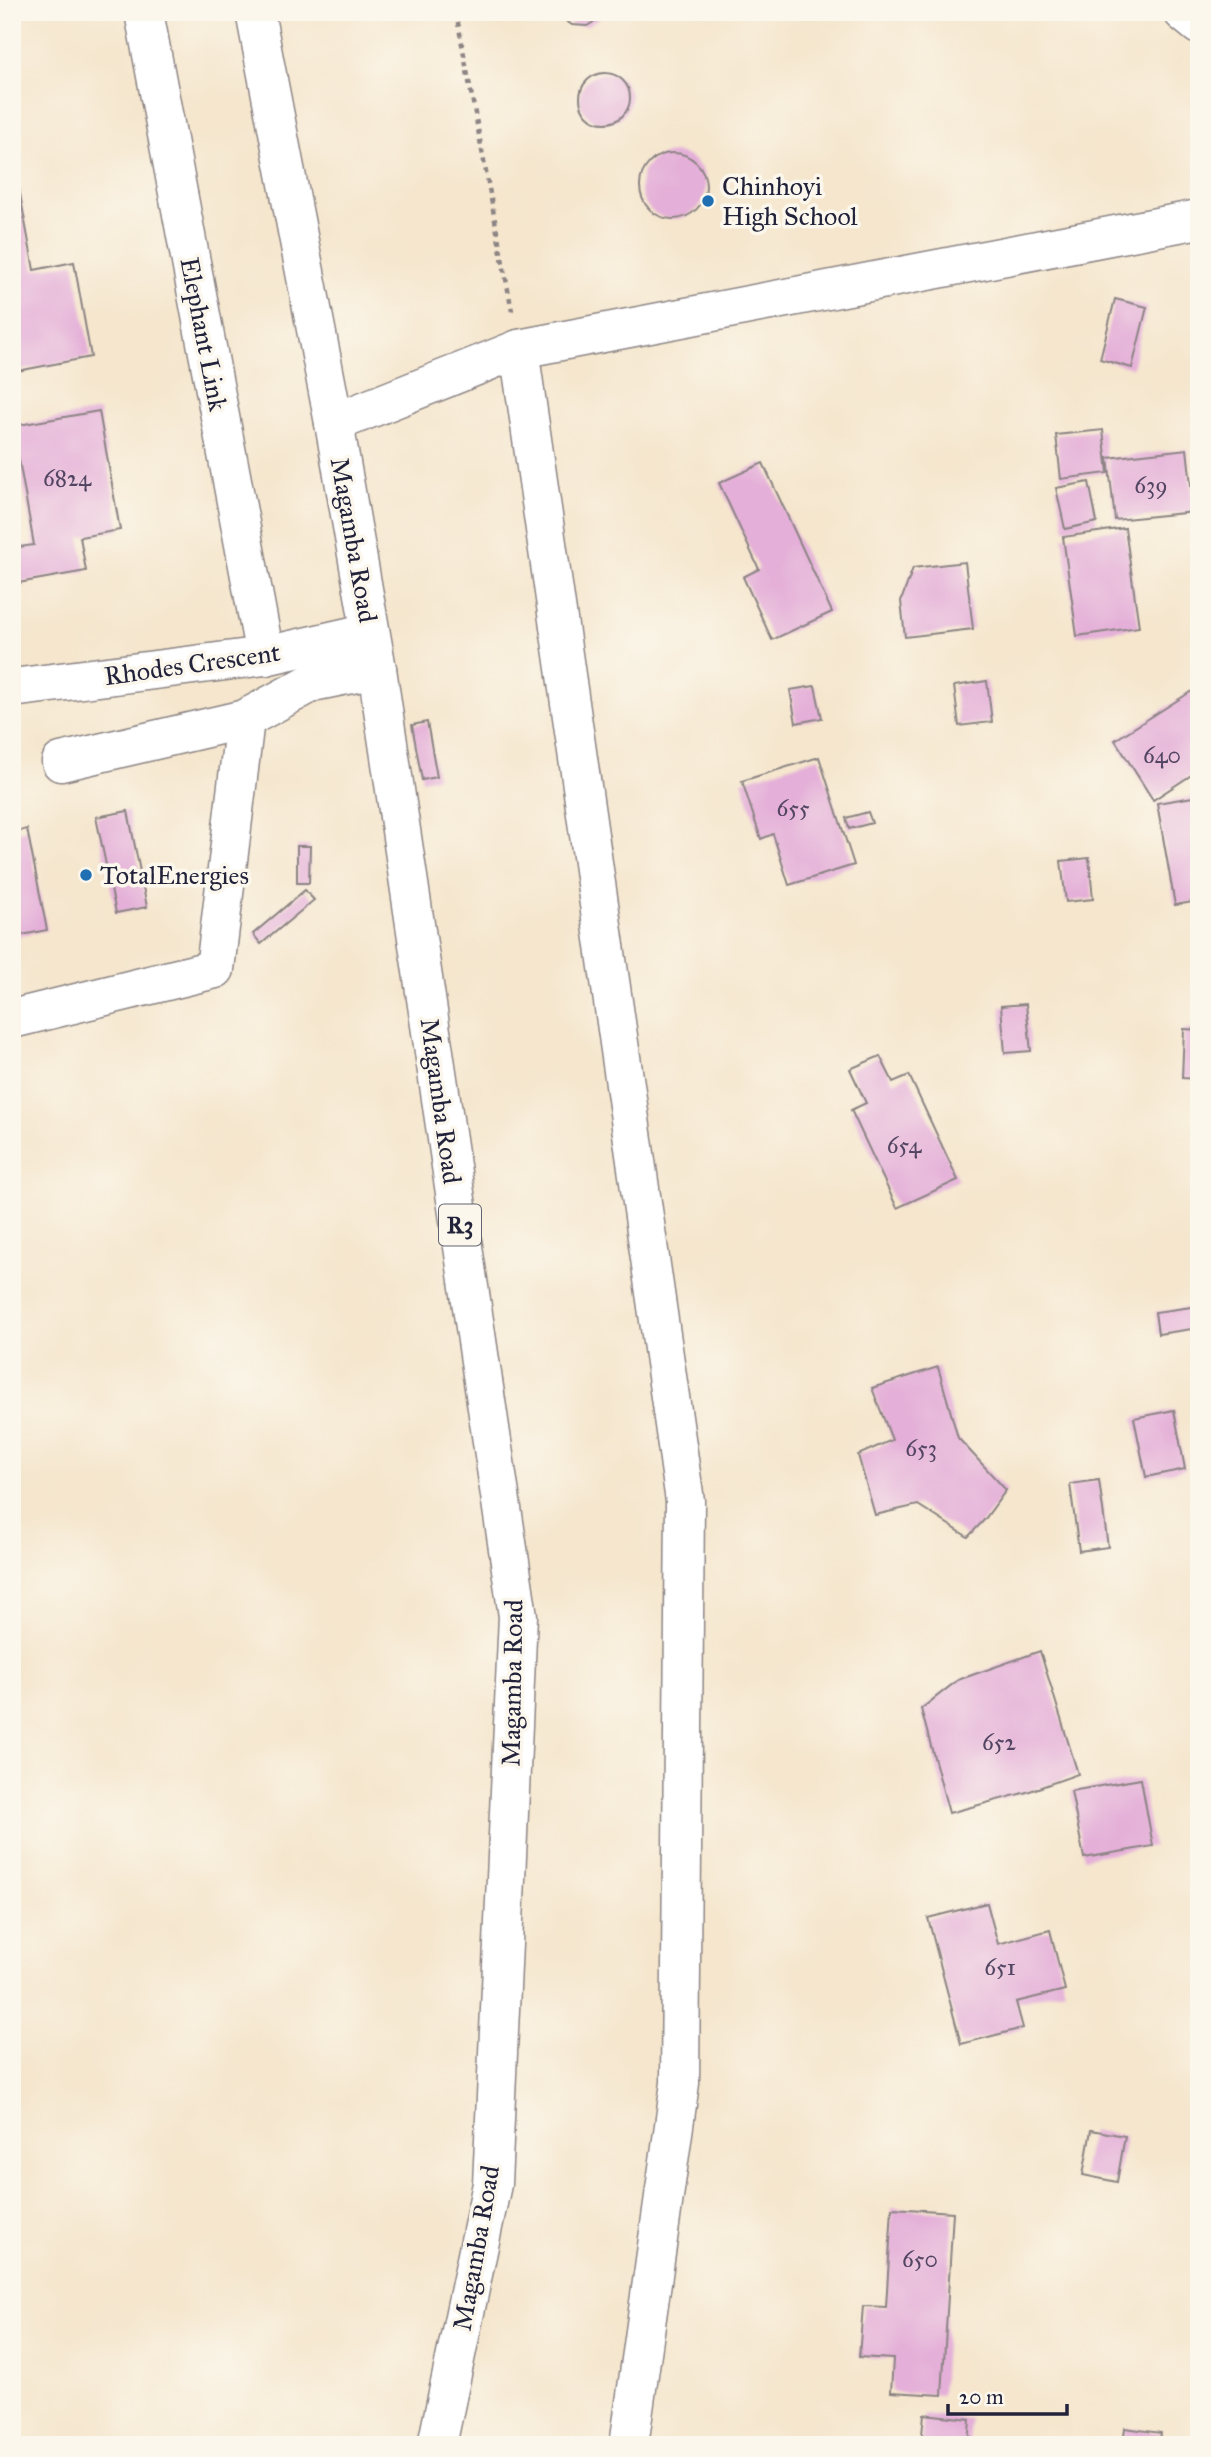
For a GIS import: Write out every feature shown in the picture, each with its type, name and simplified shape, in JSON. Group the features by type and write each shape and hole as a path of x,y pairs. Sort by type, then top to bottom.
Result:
{"main road":[{"name":"Elephant Link","path":"144,12 264,656"},
{"name":"Magamba Road","path":"255,12 334,423 377,669 518,1616 492,2184 437,2445"},
{"path":"1183,12 1199,25"},
{"path":"334,423 520,349 1199,219"},
{"path":"520,349 685,1501 680,2083 629,2445"},
{"name":"Rhodes Crescent","path":"12,688 264,656 370,632"},
{"path":"61,762 246,719 313,682 377,669"},
{"path":"12,1019 215,970 246,719"}],"path":[{"path":"456,12 520,349"}],"building":[{"path":"558,12 602,12 600,18 587,26 572,25 559,16"},
{"path":"605,73 623,80 630,98 623,116 605,123 587,116 580,98 587,80"},
{"path":"673,153 696,163 706,186 696,209 673,219 650,209 640,186 650,163"},
{"path":"19,189 34,270 74,262 91,357 12,372 12,190"},
{"path":"1115,299 1147,307 1132,368 1100,359"},
{"path":"99,411 120,530 80,537 86,571 18,583 12,548 34,545 13,426"},
{"path":"1103,430 1108,473 1061,479 1056,435"},
{"path":"1187,449 1194,512 1115,520 1108,458"},
{"path":"763,463 832,612 772,640 743,577 759,569 719,483"},
{"path":"1089,482 1097,522 1065,529 1056,488"},
{"path":"1125,528 1139,627 1077,636 1063,537"},
{"path":"965,562 973,629 905,637 901,601 913,568"},
{"path":"987,681 992,722 959,726 954,686"},
{"path":"815,686 822,718 796,723 790,690"},
{"path":"1192,691 1199,701 1199,770 1153,800 1115,740"},
{"path":"427,722 437,777 422,780 412,725"},
{"path":"819,757 854,865 789,885 773,834 761,839 742,781"},
{"path":"1199,796 1199,901 1175,905 1157,803"},
{"path":"128,811 147,907 116,913 96,817"},
{"path":"868,812 872,823 849,829 846,818"},
{"path":"27,829 47,930 12,937 12,833"},
{"path":"297,846 310,846 309,883 297,883"},
{"path":"1089,858 1093,899 1066,902 1061,861"},
{"path":"305,890 314,900 261,944 253,934"},
{"path":"1026,1004 1031,1051 1005,1053 1001,1006"},
{"path":"1184,1029 1199,1030 1199,1079 1182,1078"},
{"path":"880,1056 893,1082 909,1075 958,1180 897,1208 851,1110 866,1103 850,1069"},
{"path":"1199,1306 1199,1328 1158,1334 1155,1312"},
{"path":"938,1367 958,1438 1006,1490 968,1537 918,1505 875,1515 858,1455 892,1440 872,1388"},
{"path":"1174,1410 1185,1469 1146,1477 1134,1418"},
{"path":"1099,1480 1108,1547 1079,1551 1070,1484"},
{"path":"1040,1651 1078,1774 1027,1792 949,1813 921,1709 958,1680"},
{"path":"1141,1779 1153,1846 1084,1858 1071,1791"},
{"path":"987,1903 998,1944 1050,1930 1065,1990 1016,2002 1023,2028 961,2044 928,1918"},
{"path":"1091,2130 1125,2136 1117,2182 1083,2175"},
{"path":"892,2208 953,2212 942,2395 891,2392 893,2359 859,2357 863,2306 886,2307"},
{"path":"924,2414 970,2419 968,2445 921,2445"},
{"path":"1125,2428 1161,2433 1159,2445 1123,2445"}],"place":[{"name":"Chinhoyi High School","path":"708,201"},
{"name":"TotalEnergies","path":"86,875"}]}
